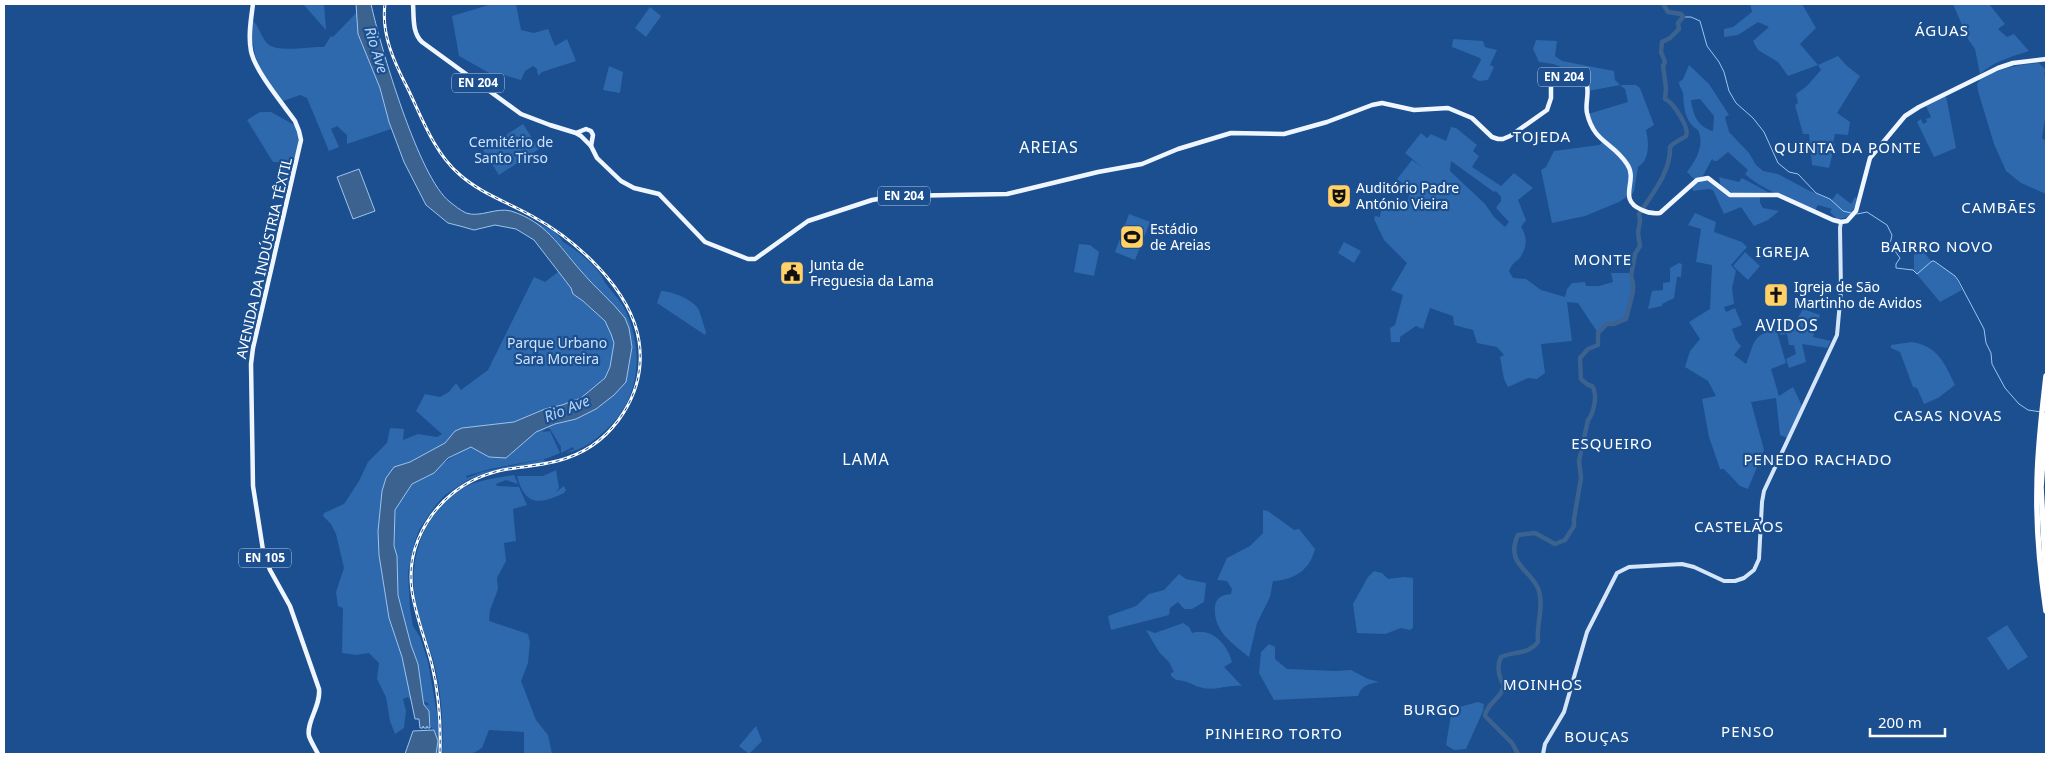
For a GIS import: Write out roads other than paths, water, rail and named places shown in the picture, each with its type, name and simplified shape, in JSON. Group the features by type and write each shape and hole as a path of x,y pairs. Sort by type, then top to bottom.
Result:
{"highway":[{"path":"2046,376 2037,487 2038,532 2046,611"},
{"path":"2046,415 2041,440 2041,487 2046,579"}],"main road":[{"name":"AVENIDA DA INDÚSTRIA TÊXTIL","path":"253,4 250,38 252,56 295,121 300,131 301,140 253,348 251,364 253,486 265,558 290,606 319,689 320,699 309,728 310,737 318,754"},
{"name":"EN 204","path":"413,4 415,32 417,38 422,42 521,114 582,134"},
{"path":"1841,228 1856,211 1870,158 1906,116 1919,107 1998,68 2013,63 2046,59"},
{"name":"EN 204","path":"582,134 599,160 624,183 634,188 654,191 665,198 705,242 748,259 755,259 808,221 872,200 897,196 1007,194 1149,162 1178,149 1231,133 1284,134 1337,119 1372,104 1382,103 1414,110 1441,107 1456,110 1472,118 1492,137 1498,140 1503,139 1547,110 1551,98 1550,86 1555,78 1564,77 1582,80 1588,88 1587,113 1592,126 1597,136 1628,164 1631,182 1628,196 1631,204 1636,208 1654,214 1663,211 1697,180 1705,178 1711,180 1730,195 1778,195 1833,220 1848,221"},
{"name":"EN 204","path":"582,134 586,130 591,130 593,134 592,139"},
{"path":"586,141 592,139 591,146"},
{"path":"1833,220 1841,228"},
{"path":"1543,754 1545,744 1564,712 1588,632 1613,579 1620,571 1630,567 1685,564 1721,580 1733,581 1746,577 1757,565 1760,554 1761,508 1764,491 1837,335 1841,222"}],"water":[{"name":"Rio Ave","path":"356,4 371,4 402,110 426,167 438,189 450,202 466,213 511,211 533,221 542,228 558,243 586,277 625,318 629,328 632,347 626,382 614,395 596,409 576,419 555,424 536,432 506,458 489,457 471,447 448,458 434,473 412,484 395,510 394,546 397,556 398,595 418,664 424,705 429,711 430,728 427,726 427,728 424,728 423,726 423,728 420,728 419,719 415,719 402,657 389,618 379,555 378,531 382,491 386,478 394,467 410,462 445,443 455,431 462,428 514,422 545,409 581,398 605,378 610,367 614,343 605,321 573,294 571,288 534,240 516,229 495,225 474,230 448,223 426,205 404,162 389,122 380,88 358,34"},
{"path":"359,169 375,211 353,219 337,177"},
{"path":"434,730 438,741 436,754 405,754 413,731"}],"waterway":[{"path":"1518,754 1512,743 1485,716 1488,708 1504,686 1499,672 1501,657 1530,649 1538,642 1541,604 1539,591 1536,584 1517,560 1515,545 1518,535 1535,533 1555,544 1565,540 1574,526 1581,478 1579,461 1595,398 1592,386 1581,379 1580,358 1588,349 1598,345 1598,333 1607,324 1614,324 1626,319 1633,292 1631,276 1635,254 1640,246 1638,233 1639,214 1664,174 1670,147 1686,136 1687,132 1680,116 1665,99 1666,88 1663,66 1665,62 1661,52 1662,42 1670,38 1679,29 1678,23 1683,17 1681,14 1668,12 1663,4"},
{"path":"1683,17 1691,17 1700,21 1707,46 1724,72 1729,91 1736,103 1753,118 1764,132 1778,163 1789,172 1798,174 1816,193 1830,199 1843,211 1851,213"},
{"path":"1857,214 1867,212 1887,225 1892,235 1890,244 1900,258 1896,268 1913,270 1917,274 1934,261 1955,276 1984,329 1992,364 2005,388 2019,404 2028,410 2041,412"}],"railway":[{"path":"385,4 385,26 390,48 398,69 442,156 467,181 549,226 583,252 599,268 625,303 634,322 639,341 638,379 632,396 624,413 599,440 567,458 545,464 493,472 466,484 454,492 433,513 418,540 413,556 412,588 414,603 432,665 438,698 440,754"}],"place":[{"name":"Auditório Padre António Vieira","path":"1339,196"},
{"name":"Estádio de Areias","path":"1132,237"},
{"name":"Junta de Freguesia da Lama","path":"792,273"},
{"name":"Igreja de São Martinho de Avidos","path":"1776,295"}],"district":[{"name":"ÁGUAS","path":"1942,31"},
{"name":"TOJEDA","path":"1542,137"},
{"name":"AREIAS","path":"1049,147"},
{"name":"QUINTA DA PONTE","path":"1848,148"},
{"name":"CAMBÃES","path":"1999,208"},
{"name":"BAIRRO NOVO","path":"1937,247"},
{"name":"IGREJA","path":"1783,252"},
{"name":"MONTE","path":"1603,260"},
{"name":"AVIDOS","path":"1787,325"},
{"name":"CASAS NOVAS","path":"1948,416"},
{"name":"ESQUEIRO","path":"1612,444"},
{"name":"LAMA","path":"866,459"},
{"name":"PENEDO RACHADO","path":"1818,460"},
{"name":"CASTELÃOS","path":"1739,527"},
{"name":"MOINHOS","path":"1543,685"},
{"name":"BURGO","path":"1432,710"},
{"name":"PENSO","path":"1748,732"},
{"name":"PINHEIRO TORTO","path":"1274,734"},
{"name":"BOUÇAS","path":"1597,737"}],"park label":[{"name":"Cemitério de Santo Tirso","path":"511,150"},
{"name":"Parque Urbano Sara Moreira","path":"557,352"}]}
